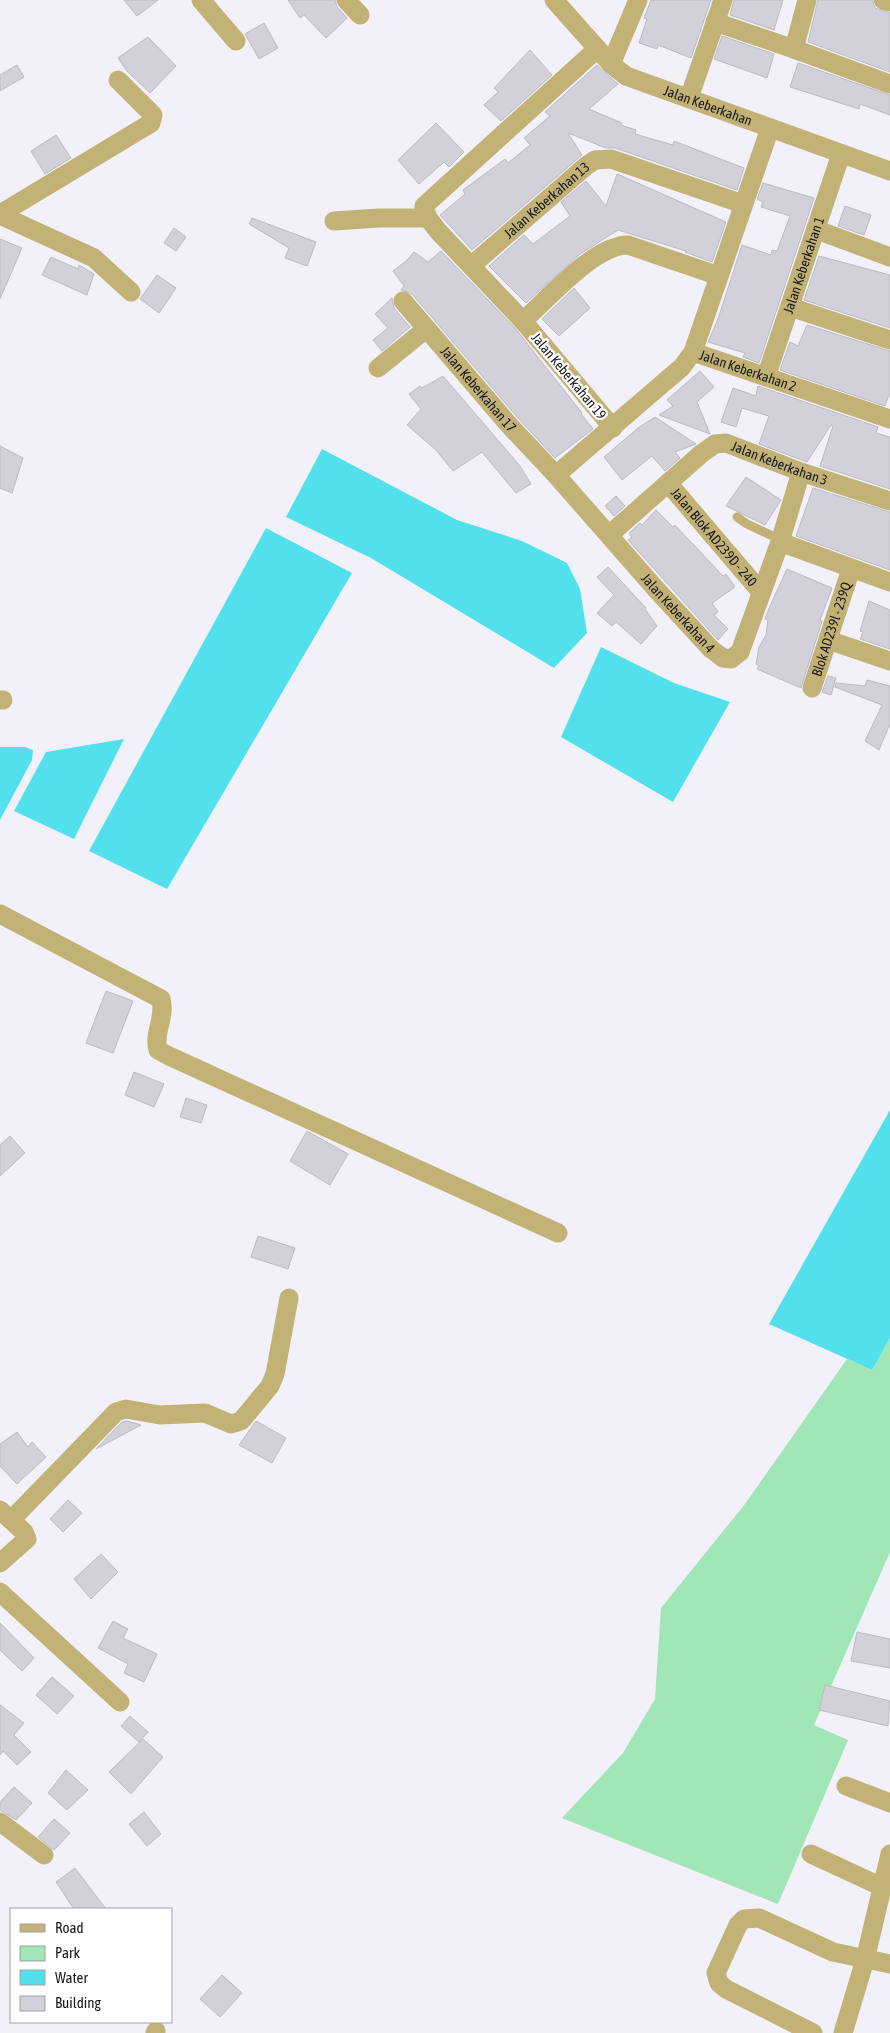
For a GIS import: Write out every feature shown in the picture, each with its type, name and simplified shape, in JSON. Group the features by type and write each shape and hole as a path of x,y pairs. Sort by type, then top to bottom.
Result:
{"street":[{"path":"201,0 236,41"},
{"path":"346,0 360,15"},
{"name":"Jalan Keberkahan","path":"554,0 611,64 626,76 890,171"},
{"path":"611,64 638,0"},
{"path":"689,98 722,0"},
{"path":"794,49 807,0"},
{"path":"884,0 890,2"},
{"path":"715,22 890,84"},
{"path":"523,321 438,231 424,209 426,203 597,49"},
{"path":"0,214 151,123 153,115 118,80"},
{"path":"693,352 770,128"},
{"name":"Jalan Keberkahan 1","path":"766,377 841,154"},
{"name":"Jalan Keberkahan 13","path":"472,265 586,166 603,158 611,159 743,204"},
{"path":"0,214 94,258 131,292"},
{"path":"334,221 379,218 428,218"},
{"path":"816,230 890,257"},
{"name":"Jalan Keberkahan 19","path":"612,428 523,321 588,262 619,245 628,245 719,276"},
{"name":"Jalan Keberkahan 17","path":"403,301 509,426 556,475"},
{"path":"790,307 890,340"},
{"path":"378,368 426,329"},
{"name":"Jalan Keberkahan 2","path":"556,475 682,367 693,352 890,419"},
{"name":"Jalan Keberkahan 3","path":"609,536 701,454 720,442 801,472 890,500"},
{"name":"Jalan Keberkahan 4","path":"556,475 712,649 723,658 730,659 739,654 780,541 801,472"},
{"name":"Jalan Blok AD239D - 240","path":"668,483 761,592"},
{"path":"780,541 890,582"},
{"name":"Blok AD239l - 239Q","path":"812,688 851,569"},
{"path":"828,640 890,661"},
{"path":"0,914 161,999 164,1010 155,1040 158,1050 558,1233"},
{"path":"0,1563 27,1539 24,1532 6,1515 116,1412 126,1409 160,1414 205,1413 231,1424 241,1421 270,1386 275,1374 288,1298"},
{"path":"0,1592 120,1702"},
{"path":"846,1786 890,1803"},
{"path":"0,1822 44,1856"},
{"path":"811,1854 882,1887"},
{"path":"844,2033 865,1960 890,1854"},
{"path":"813,2033 719,1983 716,1973 738,1925 744,1920 759,1918 833,1952 890,1964"}],"lane":[{"path":"737,517 753,528 780,541"}],"green space":[{"path":"890,1338 890,1552 814,1725 848,1740 778,1904 562,1818 623,1753 655,1699 661,1608 745,1504 847,1359 872,1370"}],"water":[{"path":"322,449 457,520 522,541 567,563 580,589 587,633 554,668 371,558 286,517"},
{"path":"266,528 352,573 167,889 89,851"},
{"path":"601,647 674,683 730,702 673,802 561,737"},
{"path":"124,739 74,839 14,811 46,752"},
{"path":"0,747 25,747 33,750 32,760 0,820"},
{"path":"890,1110 890,1338 872,1370 769,1324"}],"building":[{"path":"124,0 158,0 137,16"},
{"path":"288,0 335,0 337,7 347,18 326,38 304,15 300,18"},
{"path":"651,0 711,0 691,58 658,45 657,49 639,43 647,19 644,18"},
{"path":"734,0 783,0 774,30 730,15"},
{"path":"818,0 872,0 875,8 890,13 890,72 808,42"},
{"path":"264,23 278,48 259,59 245,34"},
{"path":"722,36 774,54 767,78 714,59"},
{"path":"148,37 176,66 150,93 127,71 118,58"},
{"path":"530,50 552,75 501,121 484,105 498,92 494,88"},
{"path":"798,63 890,95 890,115 860,104 859,109 790,87"},
{"path":"17,65 24,77 0,91 0,75"},
{"path":"597,65 618,84 589,109 622,123 621,125 636,130 635,134 673,145 674,141 744,168 737,190 615,148 606,148 568,133 582,155 472,250 440,215 465,194 463,190 505,159 508,163 530,145 524,138 550,116 545,112"},
{"path":"436,123 464,152 449,167 444,162 419,184 398,160"},
{"path":"56,135 71,158 45,174 31,151"},
{"path":"617,174 726,222 712,262 686,251 618,230 580,254 526,303 489,266 524,235 533,244 570,216 561,202 586,181 606,206"},
{"path":"763,183 814,198 759,363 743,357 745,353 708,342 718,319 742,245 771,255 772,250 777,251 790,216 761,207 763,202 757,199"},
{"path":"845,206 871,215 864,235 838,226"},
{"path":"252,218 316,242 307,266 285,258 289,248 249,224"},
{"path":"174,228 186,237 176,251 164,243"},
{"path":"0,239 22,248 0,299"},
{"path":"441,251 515,328 593,429 555,458 517,417 412,294 401,290 404,286 393,271 414,252 428,262"},
{"path":"819,256 890,275 890,328 804,300"},
{"path":"51,257 78,269 79,265 94,274 87,295 42,275"},
{"path":"157,275 176,288 159,313 140,299"},
{"path":"574,288 590,308 559,336 542,319"},
{"path":"392,298 394,308 410,327 382,351 373,340 388,328 375,314"},
{"path":"807,325 890,351 890,392 885,406 780,370 790,342 798,346"},
{"path":"700,371 714,387 697,402 710,434 659,415 673,406 667,400"},
{"path":"443,376 520,466 531,484 516,493 482,452 453,471 436,450 407,425 421,409 409,394 420,386 422,388"},
{"path":"758,386 878,427 876,433 890,437 890,489 820,466 833,426 831,425 807,462 759,444 769,416 742,408 736,427 721,422 733,388 756,396"},
{"path":"655,417 696,444 675,452 680,458 665,471 652,456 622,480 604,457 638,428"},
{"path":"0,446 23,458 12,493 0,488"},
{"path":"746,477 781,500 765,525 726,506"},
{"path":"813,488 890,512 890,570 796,536"},
{"path":"616,496 625,506 614,516 605,506"},
{"path":"656,510 673,527 675,525 723,576 726,574 735,587 712,603 718,612 714,615 728,629 718,640 628,540 632,537 629,533 640,523 642,525"},
{"path":"608,567 646,608 657,626 641,644 616,622 612,626 597,613 614,595 597,577"},
{"path":"787,569 832,588 820,620 822,621 801,688 757,669 759,666 756,664 759,647 766,635 768,620 765,619"},
{"path":"869,601 890,610 890,649 860,639 863,632 860,631"},
{"path":"828,676 836,678 831,695 822,692"},
{"path":"867,680 890,686 890,724 879,750 865,741 882,705 835,687 836,683 865,686"},
{"path":"106,991 133,1001 113,1053 86,1043"},
{"path":"134,1072 164,1084 154,1107 125,1095"},
{"path":"186,1098 207,1105 201,1123 180,1117"},
{"path":"307,1131 348,1154 330,1185 290,1161"},
{"path":"10,1136 25,1153 0,1176 0,1145"},
{"path":"258,1236 295,1248 288,1269 251,1257"},
{"path":"127,1421 141,1425 96,1449 122,1422"},
{"path":"256,1421 286,1438 272,1463 239,1445"},
{"path":"17,1432 28,1447 32,1442 46,1457 17,1484 0,1466 0,1444"},
{"path":"68,1500 82,1513 63,1532 50,1519"},
{"path":"101,1554 118,1572 91,1599 74,1579"},
{"path":"113,1621 128,1629 123,1638 157,1654 144,1682 124,1673 128,1664 98,1648"},
{"path":"0,1623 34,1658 22,1671 0,1650"},
{"path":"857,1632 890,1639 890,1668 851,1661"},
{"path":"52,1677 74,1696 57,1714 36,1695"},
{"path":"825,1685 890,1701 888,1726 819,1710"},
{"path":"0,1705 24,1723 14,1735 31,1752 17,1765 3,1751 0,1755"},
{"path":"130,1716 148,1732 139,1742 121,1726"},
{"path":"143,1739 163,1757 131,1794 109,1772"},
{"path":"66,1770 88,1790 67,1810 48,1793"},
{"path":"14,1787 32,1803 16,1820 0,1810 0,1802"},
{"path":"144,1812 161,1834 147,1846 129,1824"},
{"path":"54,1819 70,1833 54,1850 38,1837"},
{"path":"75,1868 105,1908 73,1908 56,1882"},
{"path":"222,1975 242,1993 220,2017 200,1999"}]}
